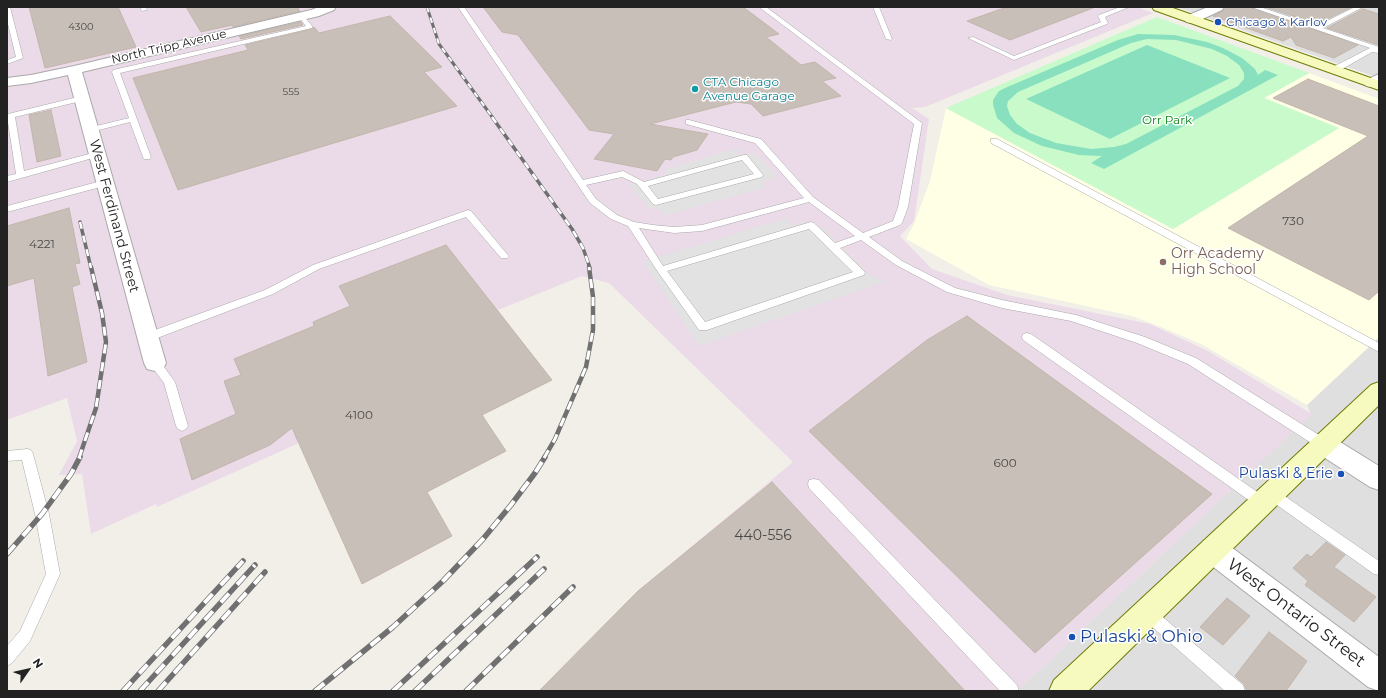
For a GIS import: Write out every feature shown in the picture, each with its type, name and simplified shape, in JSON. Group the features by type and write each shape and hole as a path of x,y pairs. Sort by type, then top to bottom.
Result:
{"main road":[{"path":"1158,7 1334,70 1376,82"},
{"path":"1065,691 1323,444 1376,398"}],"street":[{"name":"North Tripp Avenue","path":"7,82 31,79 74,70 301,16 330,7"},
{"path":"1191,19 1218,7"},
{"name":"West Ferdinand Street","path":"74,70 155,363"},
{"path":"1323,444 1379,479"},
{"name":"West Ontario Street","path":"1213,550 1379,676"}],"lane":[{"path":"7,7 20,58 7,62"},
{"path":"461,7 593,201 614,217 632,224 653,228 674,230 702,228 810,198"},
{"path":"762,7 918,123 903,206 897,223 834,247"},
{"path":"876,7 889,39"},
{"path":"971,38 1014,58 1105,23 1101,16 1126,7"},
{"path":"1254,7 1379,50"},
{"path":"1318,28 1360,7"},
{"path":"147,156 116,72 310,27 301,16"},
{"path":"1334,70 1371,50 1379,50"},
{"path":"20,175 9,116 82,98"},
{"path":"91,130 134,119"},
{"path":"689,122 758,140 810,198 899,263 951,290 1002,304 1072,318 1141,340 1192,361 1323,444"},
{"path":"994,141 1379,348"},
{"path":"7,179 97,154"},
{"path":"581,183 623,174 642,185 656,202 759,175 744,157 642,185"},
{"path":"7,209 105,183"},
{"path":"148,337 269,292 316,267 468,213 504,256"},
{"path":"632,224 662,270 703,327 860,273 810,225 662,270"},
{"path":"1027,337 1266,498 1379,569"},
{"path":"155,363 169,382 182,426"},
{"path":"7,456 27,454 42,514 53,574 25,636 7,658"},
{"path":"814,484 1011,691"},
{"path":"1147,613 1237,691"}],"shaded area":[{"path":"7,7 1137,7 1153,13 925,107 912,108 929,119 914,221 900,236 932,269 1007,295 1150,324 1208,351 1312,414 1017,691 539,691 638,591 793,462 609,283 582,276 498,310 552,380 482,415 506,451 427,492 452,536 362,584 299,443 157,507 156,504 91,534 82,474 59,475 77,441 67,398 7,420"},
{"path":"1177,7 1379,7 1379,78"},
{"name":"Orr Academy High School","path":"1309,73 1379,99 1379,337 1307,405 1201,344 1161,327 1132,316 989,285 906,239 914,224 930,181 946,108 1173,229 1338,128 1264,98"},
{"path":"739,148 738,154 747,155 755,153 776,174 773,178 763,181 764,188 663,216 662,211 649,208 629,185 665,175 666,169"},
{"path":"790,217 790,226 803,223 816,225 824,229 870,275 886,281 699,346 643,262"},
{"path":"1379,338 1379,691 1017,691 1311,414 1307,405"}],"green space":[{"name":"Orr Park","path":"1157,17 1309,73 1264,98 1339,128 1173,229 946,108"},
{"path":"1138,34 1174,35 1207,42 1242,58 1255,69 1258,75 1265,70 1278,75 1104,169 1091,163 1102,156 1079,155 1042,146 1014,133 997,118 993,100 999,91 1118,40","holes":["1147,39 1176,40 1212,49 1227,56 1239,65 1244,73 1244,79 1238,86 1126,144 1114,147 1091,149 1056,143 1030,133 1017,124 1010,115 1007,106 1008,101 1018,92 1131,43"]},
{"path":"1147,45 1230,78 1110,139 1026,99"}],"building":[{"path":"29,7 118,7 136,47 45,68"},
{"path":"186,7 297,7 300,11 233,27 232,25 201,32"},
{"name":"CTA Chicago Avenue Garage","path":"483,7 743,7 779,34 766,37 801,65 815,62 836,78 822,81 841,96 763,116 751,104 736,102 650,124 708,134 697,150 673,157 671,160 665,159 657,171 594,159 614,134 589,130 518,35 502,32"},
{"path":"1007,7 1093,8 1010,40 967,21"},
{"path":"1225,7 1250,7 1358,45 1334,58 1296,45 1291,37 1283,41 1213,16 1223,11"},
{"path":"1265,7 1352,7 1317,24"},
{"path":"1363,9 1379,14 1379,45 1327,28"},
{"path":"390,16 442,67 424,72 457,106 178,190 133,78 248,50 245,45 312,29 314,27 319,33"},
{"path":"301,22 303,25 241,39 239,36"},
{"path":"1308,79 1379,106 1379,291 1369,300 1228,228 1368,136 1273,98"},
{"path":"51,110 61,156 37,162 29,115"},
{"path":"69,208 80,263 75,264 80,284 72,287 87,362 48,376 34,278 7,286 7,226"},
{"path":"446,245 552,380 482,415 506,451 427,492 452,536 362,584 292,428 270,445 192,480 180,439 236,414 224,381 241,375 234,359 314,326 313,322 350,306 339,286"},
{"path":"967,316 1212,494 1035,653 809,431 927,340"},
{"path":"772,482 965,691 539,691 638,591"},
{"path":"1326,542 1345,555 1334,567 1376,597 1354,622 1305,585 1308,581 1293,568 1307,554 1311,557"},
{"path":"1227,598 1250,616 1223,645 1200,627"},
{"path":"1269,632 1307,661 1286,691 1247,691 1244,684 1235,676"}],"railway":[{"path":"427,7 439,44 493,118"},
{"path":"492,117 572,229 583,248 590,268"},
{"path":"80,222 91,268"},
{"path":"79,458 96,408 106,342 102,313 91,267"},
{"path":"544,458 555,439 586,367 593,330 593,297 589,267"},
{"path":"7,554 42,514 71,474 80,457"},
{"path":"315,691 393,627 443,581 483,539 511,505 545,457"},
{"path":"393,691 537,557"},
{"path":"123,691 243,561"},
{"path":"140,691 255,565"},
{"path":"415,691 544,569"},
{"path":"158,691 265,572"},
{"path":"466,691 573,587"}],"place":[{"name":"Chicago & Karlov","path":"1218,22"},
{"name":"CTA Chicago Avenue Garage","path":"695,89"},
{"name":"Orr Academy High School","path":"1163,262"},
{"name":"Pulaski & Erie","path":"1341,474"},
{"name":"Pulaski & Ohio","path":"1072,637"}]}
